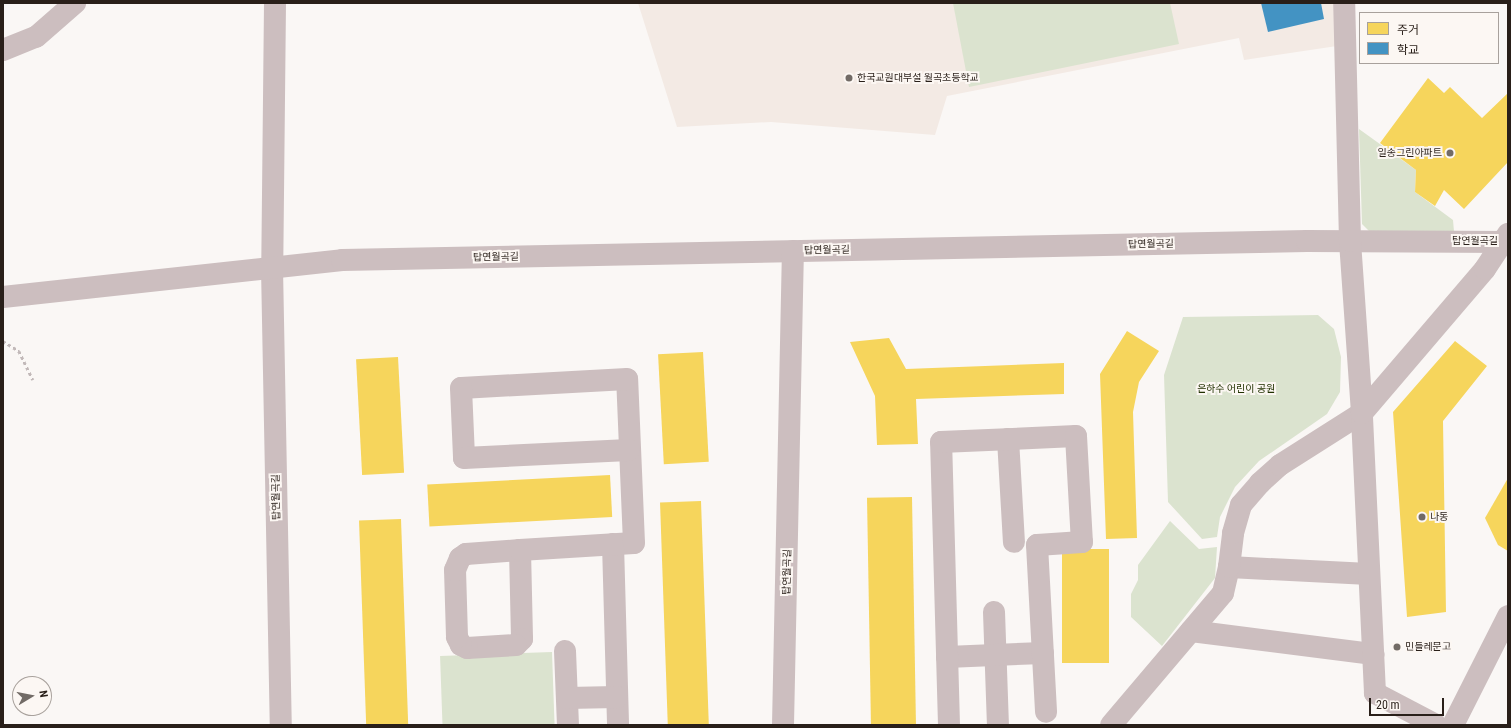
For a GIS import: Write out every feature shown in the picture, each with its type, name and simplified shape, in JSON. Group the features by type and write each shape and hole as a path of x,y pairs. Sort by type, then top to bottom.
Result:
{"street":[{"path":"3,50 36,37 75,3"},
{"name":"탑연월곡길","path":"275,3 272,268 282,725"},
{"path":"1344,3 1350,241 1362,413 1375,693 1436,725"},
{"path":"1111,725 1223,593 1229,567 1233,532 1241,505 1260,483 1280,465 1362,413 1485,269 1506,239"},
{"name":"탑연월곡길","path":"272,268 342,260 1506,239"},
{"name":"탑연월곡길","path":"784,725 793,251"},
{"path":"3,297 272,268"},
{"path":"520,550 522,639 516,645 467,648 461,645 458,637 455,570 460,558 466,554 520,550 634,543 627,379 461,388 464,458 629,450"},
{"path":"949,725 941,442 1076,436 1082,542 1038,545 1046,712"},
{"path":"1008,439 1014,542"},
{"path":"613,544 618,725"},
{"path":"1229,567 1369,574"},
{"path":"994,612 998,725"},
{"path":"1453,725 1508,616"},
{"path":"1191,631 1374,654"},
{"path":"565,651 568,725"},
{"path":"947,657 1043,653"},
{"path":"567,698 617,697"}],"path":[{"path":"3,341 20,352 33,380"}],"shaded area":[{"name":"한국교원대부설 월곡초등학교","path":"638,3 1337,3 1337,46 1244,60 1239,38 947,96 935,135 771,122 677,127"}],"green space":[{"path":"953,3 1170,3 1179,44 969,87"},
{"path":"1359,129 1416,170 1415,192 1453,220 1455,243 1380,242 1362,224"},
{"name":"은하수 어린이 공원","path":"1318,315 1334,329 1341,357 1340,392 1327,414 1259,461 1235,487 1220,517 1217,537 1202,539 1168,502 1164,375 1183,317"},
{"path":"1170,521 1199,549 1217,547 1215,578 1162,646 1131,617 1131,594 1138,580 1138,565"},
{"path":"552,652 555,725 442,725 440,656"}],"building: 주거":[{"name":"일송그린아파트","path":"1428,78 1444,93 1450,87 1482,118 1508,93 1508,162 1464,209 1444,190 1435,206 1415,192 1416,170 1380,143"},
{"path":"1127,331 1159,351 1139,382 1133,412 1137,538 1106,539 1100,374"},
{"path":"889,338 906,369 1064,363 1064,394 916,399 918,444 877,445 875,396 850,342"},
{"name":"나동","path":"1455,341 1487,366 1443,421 1446,612 1407,617 1393,412"},
{"path":"703,352 709,462 664,464 658,354"},
{"path":"398,357 404,473 362,475 356,359"},
{"path":"610,475 612,517 429,527 427,485"},
{"path":"1508,478 1508,551 1498,545 1485,518"},
{"path":"912,497 916,725 871,725 867,498"},
{"path":"701,501 709,725 668,725 660,502"},
{"path":"401,519 408,725 366,725 359,520"},
{"path":"1062,549 1109,549 1109,663 1062,663"}],"building: 학교":[{"path":"1261,3 1321,3 1324,19 1268,32"}],"place":[{"name":"한국교원대부설 월곡초등학교","path":"849,78"},
{"name":"일송그린아파트","path":"1450,153"},
{"name":"나동","path":"1422,517"},
{"name":"민들레문고","path":"1397,647"}]}
